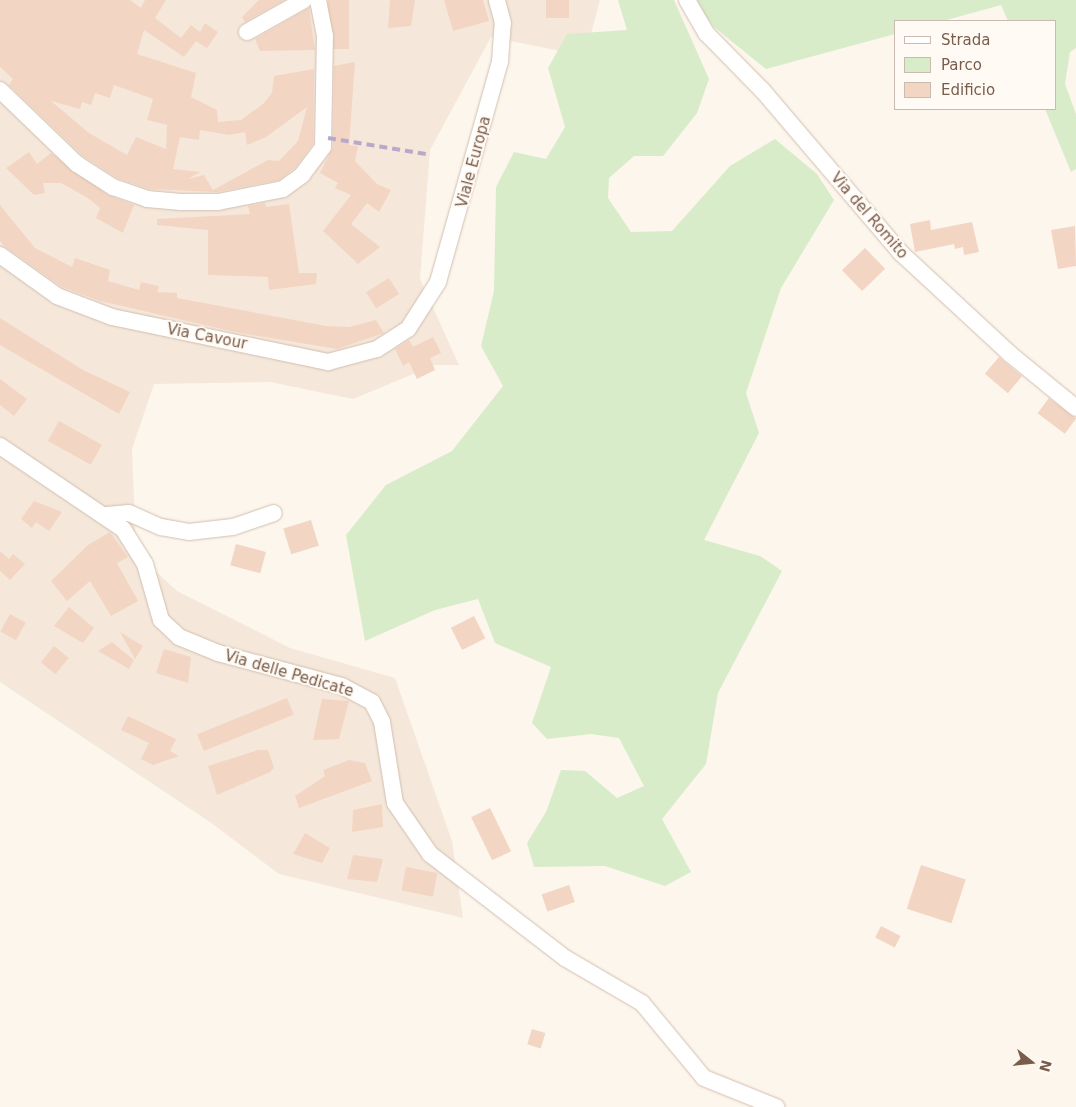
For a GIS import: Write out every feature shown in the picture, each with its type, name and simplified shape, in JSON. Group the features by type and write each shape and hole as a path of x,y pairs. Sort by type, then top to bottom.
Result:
{"street":[{"path":"246,32 304,0"},
{"path":"0,90 76,164 114,188 147,199 181,202 218,202 283,189 302,175 323,147 325,36 318,0"},
{"name":"Viale Europa","path":"418,318 438,282 480,143 500,62 503,23 498,0"},
{"name":"Via del Romito","path":"687,0 707,34 764,91 906,258 1010,354 1076,408"},
{"name":"Via Cavour","path":"0,255 57,296 112,317 328,362 377,349 418,318"},
{"name":"Via delle Pedicate","path":"0,446 106,516 126,532 139,553 156,608 169,630 210,650 342,686 367,699 382,722 395,803 430,854 565,958 642,1002 704,1078 776,1107"},
{"path":"106,516 129,513 167,530 196,532 274,513"}],"shaded area":[{"path":"0,0 600,0 585,56 491,37 430,150 420,279 459,365 435,365 353,399 270,382 154,384 132,449 136,553 177,591 290,648 395,678 452,841 463,918 279,874 210,822 0,682"}],"green space":[{"path":"618,0 674,0 709,79 697,113 663,156 634,156 609,178 608,198 631,232 672,231 730,166 775,139 817,174 834,200 781,288 746,393 759,433 704,540 760,556 782,571 718,693 706,764 662,819 691,872 665,886 605,866 534,867 527,843 546,812 561,770 585,771 617,798 644,786 619,738 591,734 547,739 532,723 551,667 495,643 478,599 435,610 365,641 346,535 386,485 452,451 503,386 481,346 494,291 496,187 514,152 546,159 565,127 548,68 567,34 627,30"},
{"path":"694,0 1076,0 1076,48 1070,52 1065,84 1076,114 1076,169 1071,172 1045,110 1056,110 1056,20 1008,20 1001,5 947,20 894,20 894,34 766,69 714,27"}],"building":[{"path":"0,0 130,0 141,8 145,0 166,0 155,18 181,38 191,25 200,32 205,23 218,32 207,48 196,41 184,57 144,30 137,54 196,73 191,97 217,110 218,122 241,120 263,104 272,93 274,76 314,69 313,144 295,168 279,180 217,192 149,189 117,178 83,156 9,85 13,79 0,67","holes":["114,85 153,99 147,120 167,125 166,149 136,137 127,155 89,133 51,101 80,109 82,102 91,105 95,93 110,98","307,107 298,141 279,161 268,160 213,190 204,175 188,179 200,172 173,169 180,137 199,140 200,130 229,135 245,132 247,145 266,137"]},
{"path":"259,0 284,0 245,22 242,17"},
{"path":"328,0 349,0 349,49 328,49"},
{"path":"390,0 415,0 411,26 388,28"},
{"path":"444,0 483,0 489,21 453,31"},
{"path":"546,0 569,0 569,18 546,18"},
{"path":"309,8 315,50 260,51 255,39"},
{"path":"355,62 349,145 358,146 355,161 377,184 391,190 379,212 367,203 351,224 380,247 358,264 323,231 351,195 335,188 338,183 320,173 333,147 334,66"},
{"path":"29,152 37,164 51,153 108,195 134,205 123,233 96,218 100,208 88,198 61,183 43,183 45,193 34,195 6,168"},
{"path":"265,203 266,207 289,204 299,273 317,273 316,284 269,290 268,277 208,275 208,230 157,225 157,219 250,214 248,206"},
{"path":"0,205 35,248 72,267 75,258 110,270 108,281 139,290 141,282 159,286 157,292 177,293 177,298 326,326 349,327 376,320 384,333 337,349 235,332 100,301 62,287 4,246 0,241"},
{"path":"930,220 931,230 972,222 979,252 964,255 963,247 955,249 954,244 915,252 910,224"},
{"path":"1075,226 1076,266 1058,269 1051,230"},
{"path":"865,248 885,269 862,291 842,270"},
{"path":"389,278 399,294 376,308 366,292"},
{"path":"0,318 83,370 130,392 119,414 0,345"},
{"path":"433,337 441,353 430,358 435,370 417,379 409,362 403,366 395,349 409,340 413,347"},
{"path":"999,357 1022,376 1008,393 985,374"},
{"path":"0,379 27,399 14,416 0,405"},
{"path":"1049,398 1076,418 1065,434 1038,413"},
{"path":"59,421 102,445 91,465 48,441"},
{"path":"34,501 62,512 49,531 36,522 32,528 21,519"},
{"path":"311,520 319,546 291,554 283,528"},
{"path":"110,532 128,557 117,563 138,601 111,616 90,581 67,601 51,581 88,545"},
{"path":"236,544 266,552 260,573 230,565"},
{"path":"0,551 9,559 13,554 25,564 10,580 0,571"},
{"path":"69,607 94,628 83,643 54,626"},
{"path":"10,614 26,623 16,640 0,631"},
{"path":"474,616 485,638 462,650 451,628"},
{"path":"120,632 143,646 135,659"},
{"path":"112,642 134,660 129,669 98,651"},
{"path":"54,646 69,658 56,674 41,662"},
{"path":"164,649 191,657 188,683 156,673"},
{"path":"287,698 294,715 204,751 197,734"},
{"path":"322,699 349,701 339,739 313,740"},
{"path":"128,716 176,739 170,751 179,756 153,765 141,759 149,743 121,730"},
{"path":"258,750 268,750 274,768 270,772 217,795 208,766"},
{"path":"349,760 365,763 372,781 299,808 295,796 325,776 323,770"},
{"path":"382,804 383,827 352,832 353,810"},
{"path":"490,808 511,851 492,860 471,817"},
{"path":"305,833 330,848 322,863 293,854"},
{"path":"353,855 383,859 377,882 347,879"},
{"path":"921,865 966,880 951,923 907,909"},
{"path":"406,867 437,873 433,897 401,891"},
{"path":"569,885 575,902 547,911 542,894"},
{"path":"881,926 901,936 895,948 875,938"},
{"path":"532,1029 545,1033 541,1048 527,1044"}],"railway":[{"path":"328,138 426,154"}]}
